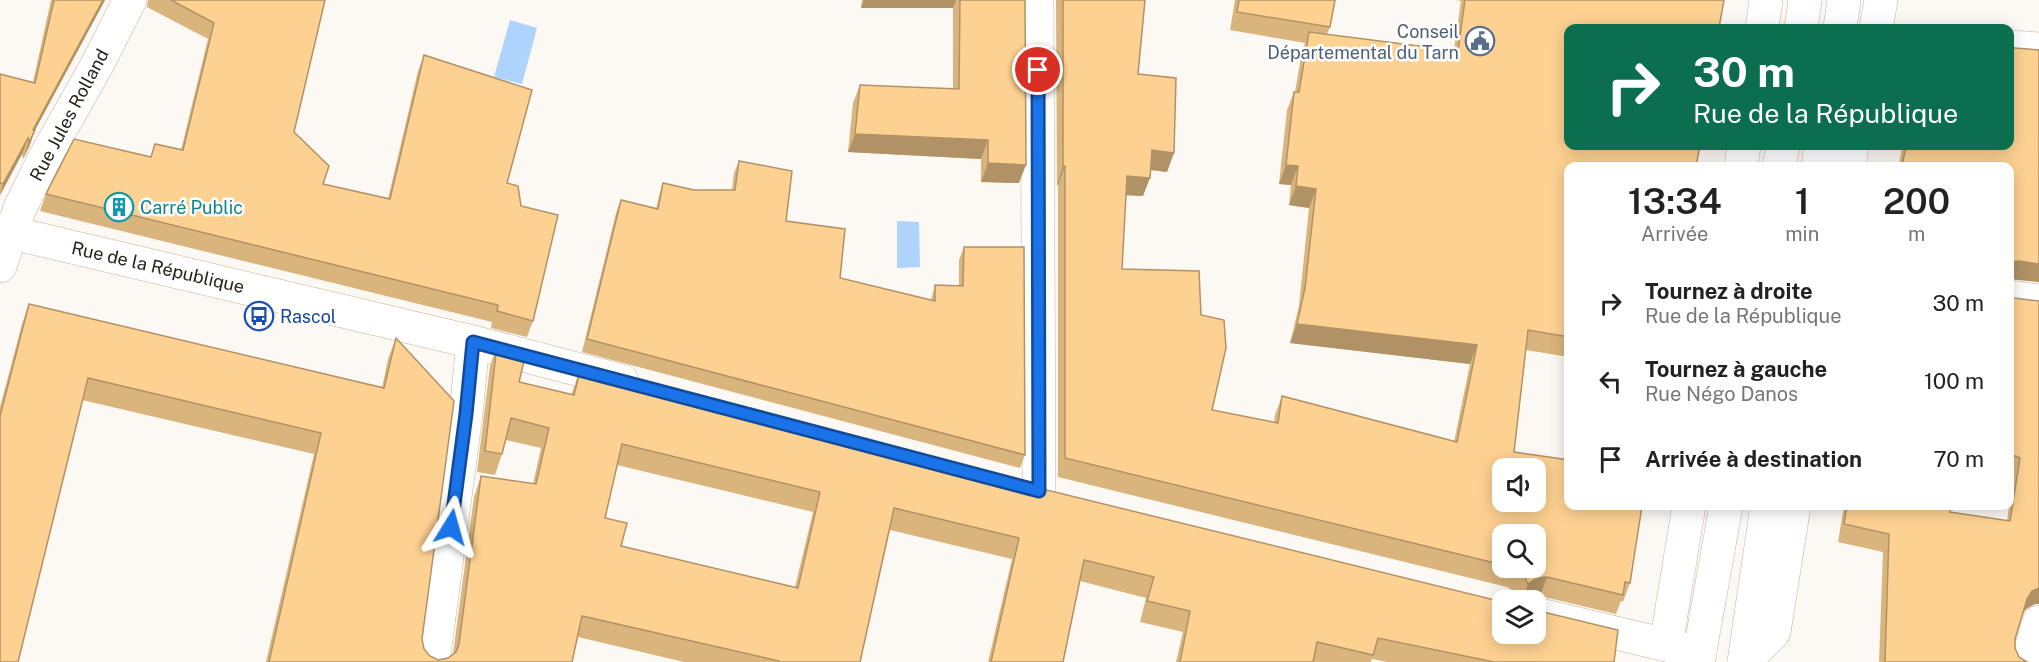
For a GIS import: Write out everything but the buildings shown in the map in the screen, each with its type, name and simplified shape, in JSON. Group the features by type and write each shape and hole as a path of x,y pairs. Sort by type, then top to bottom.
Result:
{"main road":[{"name":"Rue Jules Rolland","path":"0,266 5,231 20,208 130,0"},
{"path":"1037,0 1037,491"},
{"path":"1763,24 1767,0"},
{"path":"1802,24 1805,0"},
{"path":"1841,24 1844,0"},
{"path":"1877,24 1881,0"},
{"path":"2014,47 2039,49"},
{"name":"Rue de la République","path":"5,231 473,342 645,388"},
{"path":"2014,298 2039,301"},
{"path":"432,662 465,426 473,342"},
{"path":"1666,644 1688,510"},
{"path":"1699,657 1725,510"},
{"path":"1743,662 1766,510"},
{"path":"1743,662 1774,632 1793,510"},
{"path":"1546,616 1666,644 1699,657 1743,662"},
{"path":"2027,662 2039,622"}],"water":[{"path":"510,20 537,28 522,84 494,77"},
{"path":"897,221 919,222 920,267 897,268"}],"place":[{"name":"Conseil Départemental du Tarn","path":"1480,41"},
{"name":"Carré Public","path":"119,207"},
{"name":"Rascol","path":"259,316"}],"route":[{"path":"451,527 473,342 1039,491 1038,70"}]}
